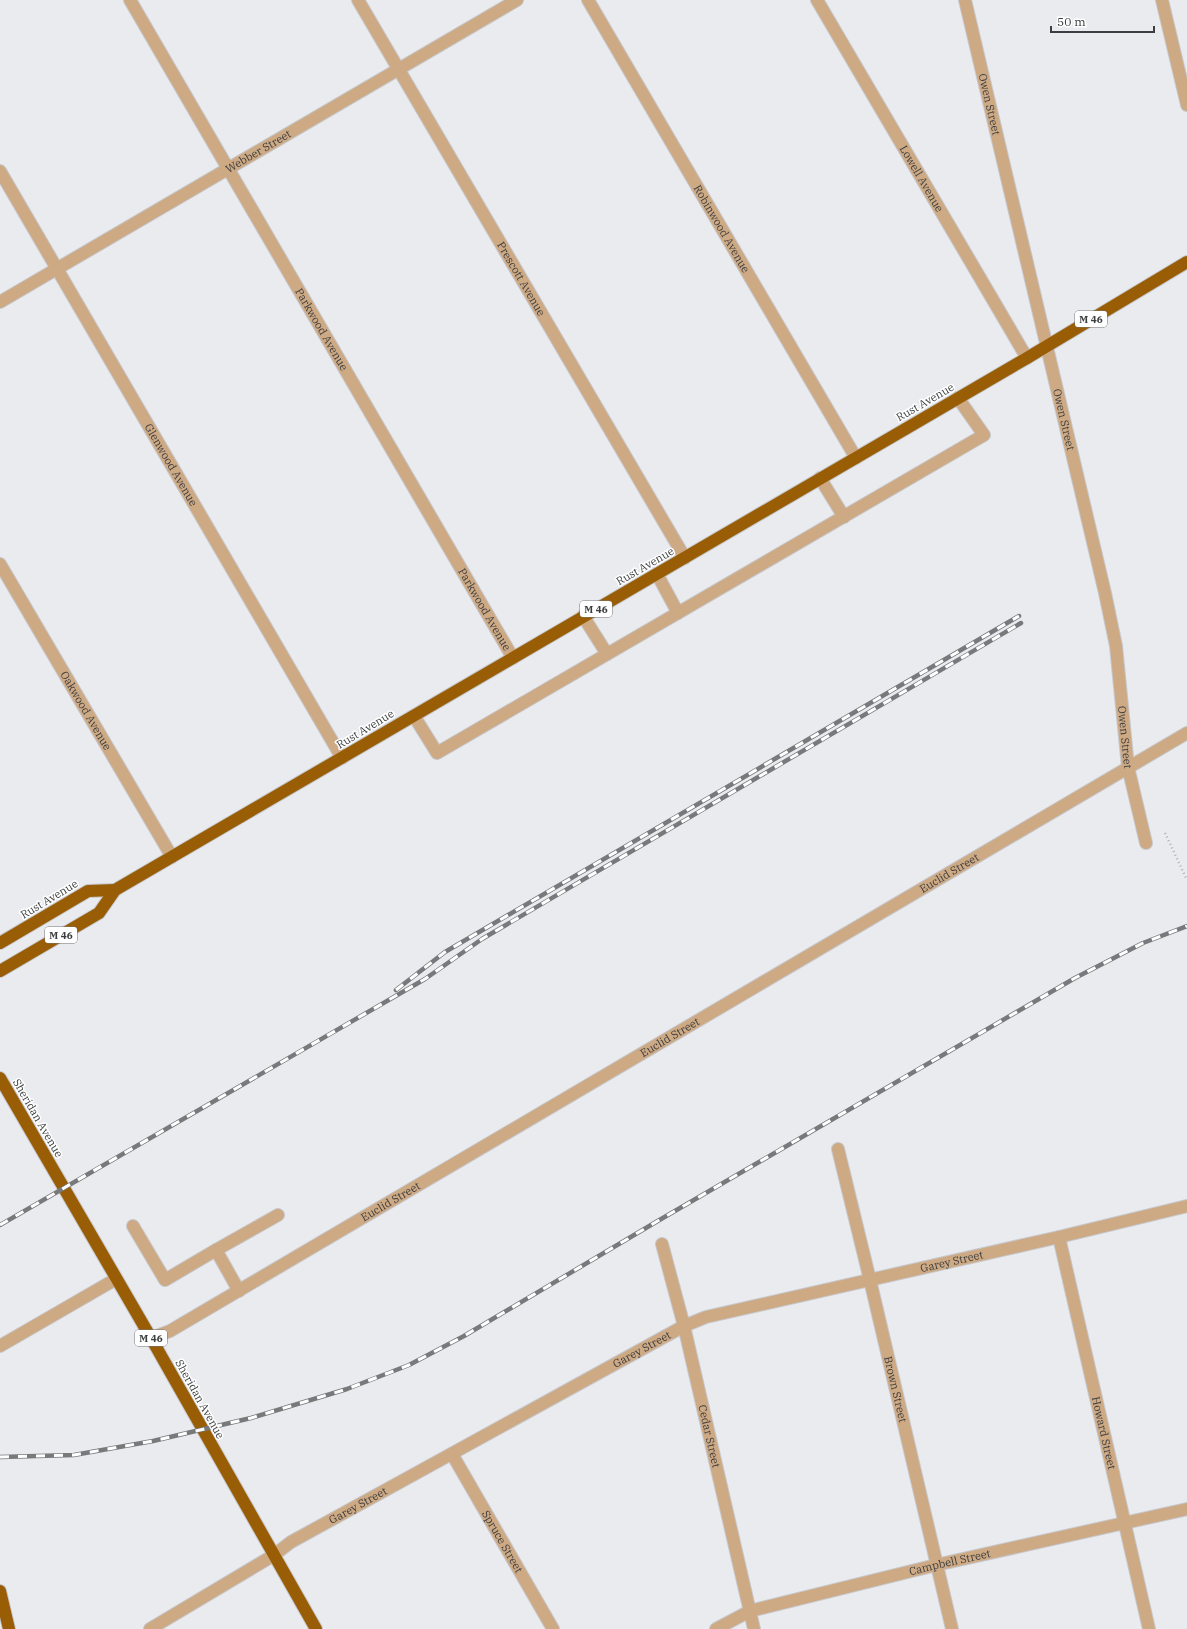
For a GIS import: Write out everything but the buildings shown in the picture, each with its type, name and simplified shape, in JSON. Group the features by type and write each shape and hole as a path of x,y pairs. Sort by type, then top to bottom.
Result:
{"highway":[{"name":"Rust Avenue","path":"0,971 99,913 115,890 1027,358 1187,262"},
{"name":"Rust Avenue","path":"0,943 88,891 115,890"},
{"name":"Sheridan Avenue","path":"0,1078 151,1338 316,1629"},
{"path":"0,1591 9,1629"}],"street":[{"name":"Parkwood Avenue","path":"130,0 513,658"},
{"name":"Prescott Avenue","path":"358,0 685,558"},
{"name":"Webber Street","path":"0,302 517,0"},
{"name":"Robinwood Avenue","path":"588,0 856,458"},
{"name":"Lowell Avenue","path":"817,0 1027,358"},
{"name":"Owen Street","path":"965,0 1105,593 1116,646 1128,767 1146,843"},
{"path":"1162,0 1187,105"},
{"name":"Glenwood Avenue","path":"0,171 342,758"},
{"path":"414,716 437,753 984,435 958,398"},
{"path":"820,478 844,517"},
{"name":"Oakwood Avenue","path":"0,564 172,857"},
{"path":"657,574 678,613"},
{"path":"584,616 607,654"},
{"name":"Euclid Street","path":"151,1338 170,1331 1187,732"},
{"name":"Brown Street","path":"838,1149 952,1629"},
{"name":"Garey Street","path":"150,1629 274,1555 290,1542 684,1326 706,1317 1059,1237 1187,1206"},
{"path":"133,1226 165,1280 278,1215"},
{"name":"Howard Street","path":"1059,1237 1149,1629"},
{"name":"Cedar Street","path":"662,1244 684,1326 754,1629"},
{"path":"216,1250 239,1290"},
{"path":"0,1346 116,1279"},
{"name":"Spruce Street","path":"452,1454 553,1629"},
{"name":"Campbell Street","path":"716,1629 750,1611 936,1565 1187,1509"}],"path":[{"path":"1165,833 1187,880"}],"railway":[{"path":"396,990 445,952 1019,616"},
{"path":"0,1225 425,979 482,939 1021,623"},
{"path":"0,1457 74,1455 153,1441 251,1418 347,1389 409,1365 464,1336 656,1222 1075,978 1143,943 1187,926"}]}
